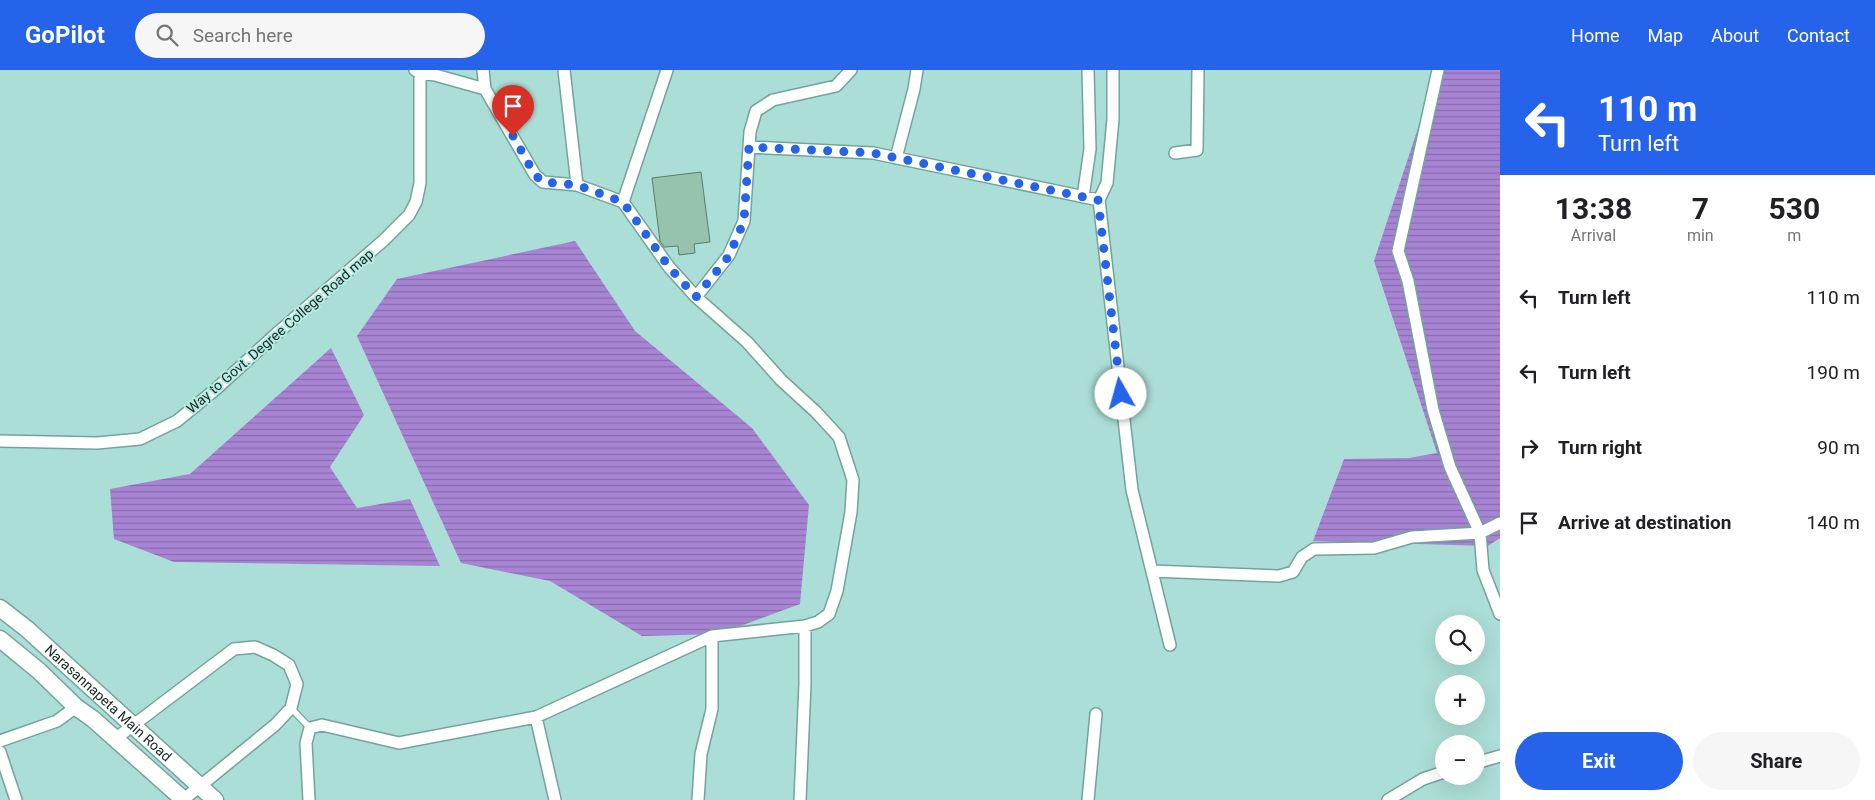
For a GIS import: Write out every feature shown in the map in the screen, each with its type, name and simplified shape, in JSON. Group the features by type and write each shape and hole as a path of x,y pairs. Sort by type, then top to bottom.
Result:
{"main road":[{"name":"Narasannapeta Main Road","path":"0,608 26,629 215,800"},
{"name":"Narasannapeta Main Road","path":"0,639 39,671 76,707 93,719 183,800"}],"street":[{"path":"308,800 306,743 310,728 322,725 399,743 536,717 712,636 804,626 818,622 828,614 838,591 851,512 853,480 839,438 816,412 781,380 747,342 696,297 669,267 623,202 577,185 543,182 535,175 485,89 483,70"},
{"path":"564,70 577,185"},
{"path":"623,202 667,70"},
{"path":"696,297 729,256 744,221 750,132 756,111 773,100 836,86 852,70"},
{"path":"896,158 917,70"},
{"path":"1083,197 1090,149 1088,70"},
{"path":"1112,70 1113,119 1107,183 1098,200 1132,490 1170,645"},
{"path":"1175,153 1197,150 1198,70"},
{"path":"1438,70 1398,251 1408,281 1432,410 1450,467 1480,533 1483,570 1500,614"},
{"path":"417,72 485,89"},
{"name":"Way to Govt. Degree College Road map","path":"0,441 97,443 140,439 177,420 216,389 384,240 408,215 416,202 420,183 417,72"},
{"path":"749,147 873,153 1098,200"},
{"path":"1152,571 1278,576 1293,572 1302,558 1314,549 1374,548 1412,537 1480,533 1500,523"},
{"path":"800,800 805,684 804,626"},
{"path":"698,800 700,754 712,709 712,636"},
{"path":"116,739 234,649 255,647 289,665 297,684 291,708 275,725 183,800"},
{"path":"0,741 57,721 76,707"},
{"path":"1088,800 1096,714"},
{"path":"536,717 555,800"},
{"path":"0,752 16,800"},
{"path":"1485,760 1500,756"},
{"path":"1388,800 1423,778 1435,775"}],"lane":[{"path":"291,708 310,728"}],"shaded area":[{"path":"1434,70 1500,70 1500,538 1488,546 1313,541 1344,459 1409,458 1437,453 1374,261 1430,92"},
{"path":"575,241 635,331 752,428 809,505 800,604 719,634 642,636 550,581 461,563 357,336 397,279"},
{"path":"331,348 364,415 330,467 357,508 410,499 440,566 174,562 114,539 110,489 190,474"}],"building":[{"path":"701,172 710,242 694,244 695,253 679,255 678,246 664,247 660,241 652,178"}],"route":[{"path":"513,136 535,175 543,182 577,185 623,202 669,267 696,297 729,256 744,221 749,147 873,153 1098,200 1121,394"}]}
